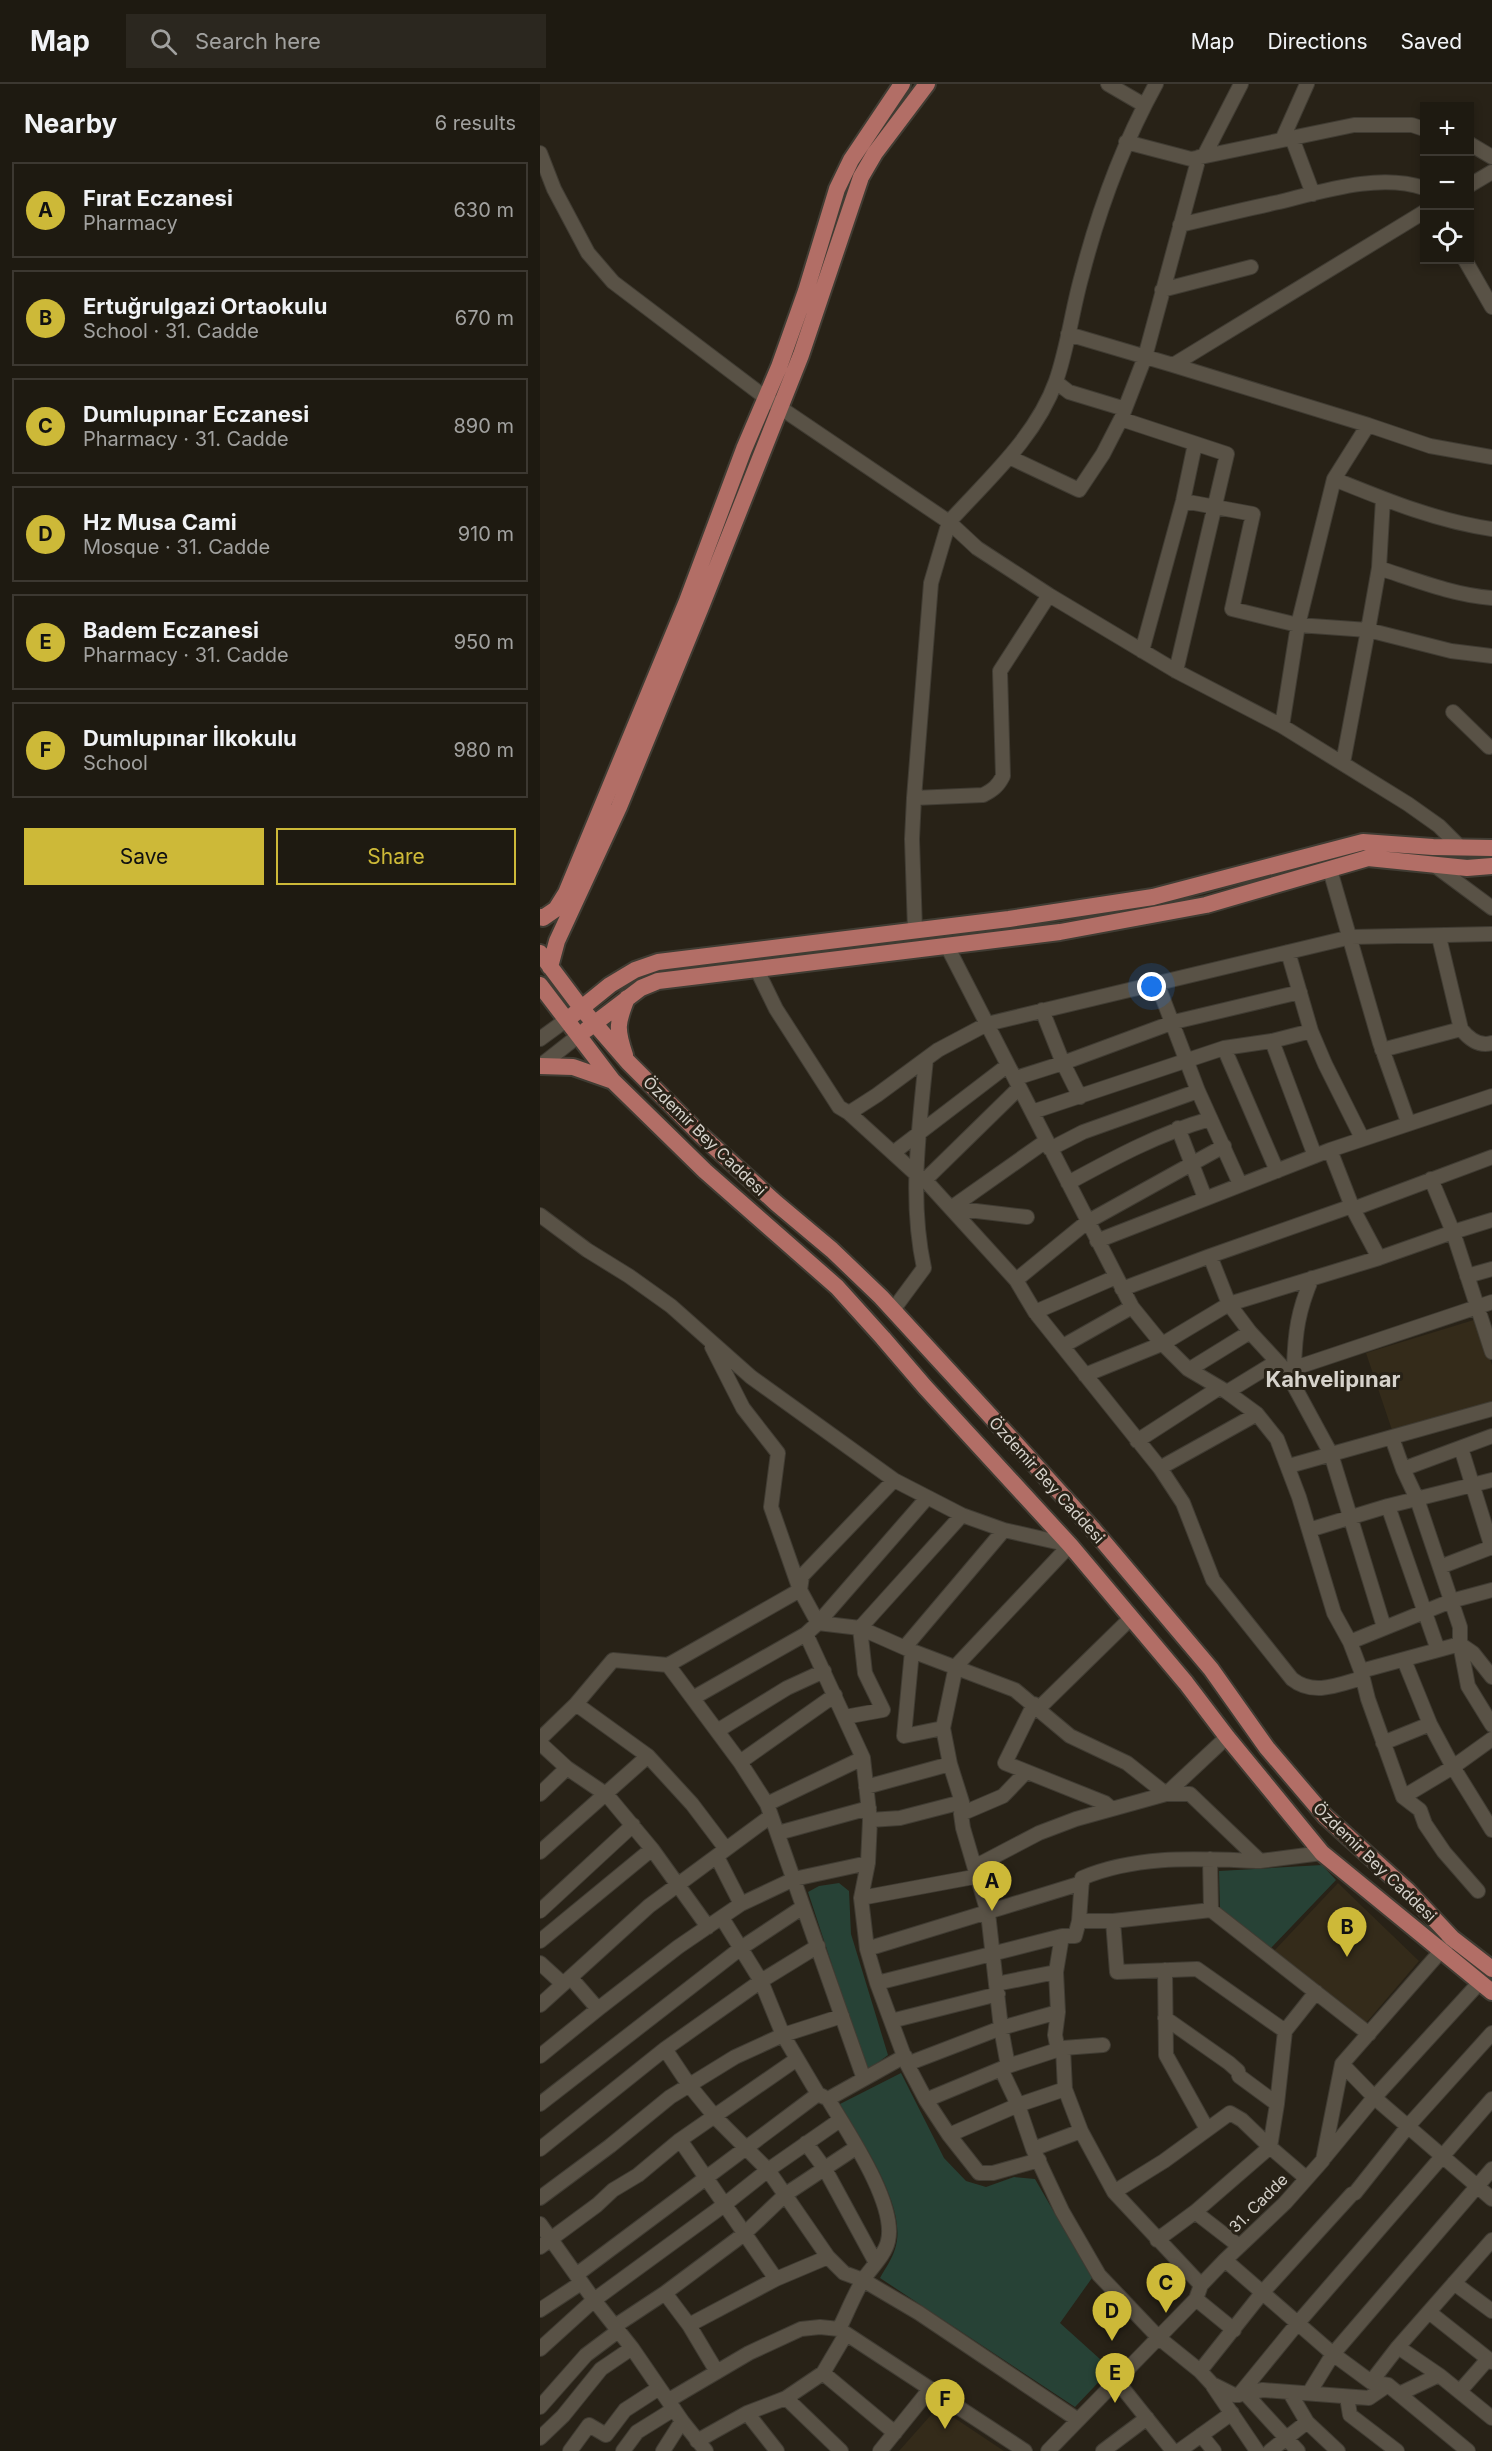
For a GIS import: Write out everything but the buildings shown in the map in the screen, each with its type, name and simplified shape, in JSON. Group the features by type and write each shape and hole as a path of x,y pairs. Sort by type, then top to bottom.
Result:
{"main road":[{"path":"550,967 557,941 619,807 671,684 773,403 844,174 902,84"},
{"path":"540,917 543,918 556,909 566,893 687,601 744,450 773,403 826,283 861,177 875,153 927,84"},
{"path":"566,1020 610,985 635,970 658,962 1153,897 1363,842 1492,848"},
{"path":"578,1036 641,988 658,981 1060,932 1206,905 1368,858 1467,868 1492,866"},
{"name":"Özdemir Bey Caddesi","path":"540,952 582,1009 628,1062 701,1135 832,1250 893,1310 1092,1528 1211,1669 1267,1748 1325,1816 1408,1891 1447,1944 1492,1969"},
{"path":"540,985 613,1080 705,1171 837,1287 884,1338 925,1388 1070,1545 1186,1683 1322,1853 1447,1944 1486,1987"},
{"path":"627,998 618,1021 620,1041 628,1062"},
{"path":"540,1066 573,1067 613,1080"}],"street":[{"path":"1108,84 1144,105"},
{"path":"915,930 912,839 931,583 949,522 1009,457 1033,426 1056,382 1082,274 1126,142 1156,84"},
{"path":"1009,457 1079,490 1103,454 1123,414 1145,357 1180,225 1202,157 1241,84"},
{"path":"1306,84 1287,139 1313,194"},
{"path":"1126,142 1191,159 1354,125 1412,125 1420,127"},
{"path":"1474,146 1492,157"},
{"path":"540,153 554,189 588,253 613,282 773,403 949,522 977,548 1049,595 1176,671 1282,726 1343,763 1424,814 1460,847"},
{"path":"1474,183 1492,172"},
{"path":"1180,225 1369,183 1408,184 1420,187"},
{"path":"1173,365 1420,215"},
{"path":"1467,264 1492,307"},
{"path":"1162,290 1251,267"},
{"path":"1068,334 1430,446 1492,457"},
{"path":"1056,382 1069,392 1195,444 1227,454 1176,671"},
{"path":"1282,726 1298,625 1334,479 1368,425"},
{"path":"1142,651 1183,501 1195,444"},
{"path":"1334,479 1404,508 1460,524 1492,529"},
{"path":"1343,763 1378,568 1383,499"},
{"path":"1183,501 1253,514 1232,609 1298,625 1368,630 1451,651 1492,656"},
{"path":"1378,568 1450,591 1492,598"},
{"path":"914,798 983,795 1000,783 1003,776 1000,671 1049,595"},
{"path":"1453,712 1489,747"},
{"path":"1434,865 1492,908"},
{"path":"1330,870 1382,1050 1408,1122"},
{"path":"849,1113 926,1059 987,1024 1351,937 1439,937 1492,934"},
{"path":"1439,937 1461,1029 1469,1039 1485,1045 1492,1043"},
{"path":"948,946 1132,1307 1190,1369 1257,1414 1278,1439 1289,1466 1334,1613 1350,1642 1403,1797 1420,1810 1425,1824 1443,1852 1478,1891"},
{"path":"1288,952 1311,1030 1325,1064 1362,1138"},
{"path":"757,970 776,1010 839,1107 849,1113 920,1177 1016,1280 1035,1312 1160,1468 1182,1503 1213,1580 1292,1679 1301,1686 1313,1690 1460,1644 1473,1653 1492,1677"},
{"path":"1157,983 1174,1022 1198,1090 1240,1184"},
{"path":"920,1177 1017,1083 1063,1063 1174,1022 1300,992"},
{"path":"1042,1010 1063,1063 1080,1097"},
{"path":"540,1039 566,1020"},
{"path":"1382,1050 1461,1029"},
{"path":"1032,1112 1224,1048 1272,1041 1311,1030"},
{"path":"540,1066 562,1051 578,1036"},
{"path":"1272,1041 1315,1156"},
{"path":"1224,1048 1277,1171"},
{"path":"893,1310 924,1268 917,1235 920,1177 919,1133 926,1059"},
{"path":"893,1153 1008,1065"},
{"path":"951,1208 1048,1145 1169,1103 1198,1090"},
{"path":"1097,1241 1362,1138 1492,1096"},
{"path":"1068,1183 1130,1149 1178,1128 1210,1119"},
{"path":"1178,1128 1205,1198"},
{"path":"1016,1280 1087,1222 1224,1146"},
{"path":"1330,1150 1353,1208 1379,1258"},
{"path":"1035,1312 1353,1208 1492,1157"},
{"path":"1431,1179 1453,1232 1491,1348"},
{"path":"951,1208 1027,1217"},
{"path":"540,1215 587,1250 671,1306 751,1377 894,1480 926,1499 962,1515 1004,1530 1070,1545"},
{"path":"1085,1375 1164,1343 1229,1304 1379,1258 1492,1220"},
{"path":"1210,1256 1229,1304 1250,1332 1285,1367 1331,1454 1384,1627"},
{"path":"1467,1276 1492,1269"},
{"path":"1285,1367 1295,1338 1300,1306 1312,1278"},
{"path":"1137,1441 1223,1390 1285,1367 1492,1302"},
{"path":"1063,1346 1132,1307"},
{"path":"1190,1369 1250,1332"},
{"path":"708,1339 743,1408 778,1453 771,1507 800,1590 818,1623"},
{"path":"1289,1466 1492,1409"},
{"path":"1160,1468 1257,1414"},
{"path":"1403,1469 1492,1436"},
{"path":"1392,1438 1417,1499 1460,1627 1460,1644 1468,1686 1492,1725"},
{"path":"1440,1567 1492,1548 1461,1448"},
{"path":"800,1590 802,1576 894,1480"},
{"path":"1309,1530 1388,1506 1492,1480"},
{"path":"693,1698 806,1634 926,1499"},
{"path":"1388,1506 1438,1650"},
{"path":"845,1718 884,1710 865,1673 860,1628 962,1515"},
{"path":"943,1728 904,1736 908,1649 1004,1530"},
{"path":"1070,1545 956,1666 943,1728 988,1913 994,1953 1004,2067 1036,2155 1062,2211 1100,2275 1159,2337 1212,2384 1257,2451"},
{"path":"708,1927 652,1849 607,1795 567,1768 540,1742 613,1660 668,1665 800,1590"},
{"path":"1350,1642 1450,1601 1492,1590"},
{"path":"1112,1809 1105,1803 1005,1764 1036,1706 1131,1618"},
{"path":"818,1623 860,1628 1015,1690 1070,1736 1127,1763 1166,1794"},
{"path":"806,1634 863,1758 870,1814 868,1863 861,1898 867,1949 877,1983 906,2060 926,2100 979,2173 993,2174 1036,2155 1081,2131"},
{"path":"1404,1660 1430,1724 1453,1767 1492,1830"},
{"path":"668,1665 741,1762 769,1810 864,2079"},
{"path":"717,1731 787,1688 824,1671"},
{"path":"741,1762 835,1695"},
{"path":"576,1704 648,1756 692,1804 722,1853 741,1904"},
{"path":"1383,1743 1430,1724"},
{"path":"1166,1794 1227,1737"},
{"path":"1403,1797 1453,1767 1492,1739"},
{"path":"540,1852 607,1795 648,1756"},
{"path":"540,2005 612,1938 677,1884 722,1853 769,1810 863,1758"},
{"path":"866,1787 950,1764"},
{"path":"540,1794 567,1768"},
{"path":"778,1833 870,1814 900,1818 961,1808 1003,1796 1026,1772"},
{"path":"861,1898 977,1871 1039,1833 1166,1794 1190,1794 1260,1861"},
{"path":"540,1911 633,1825"},
{"path":"540,1941 652,1849"},
{"path":"877,1983 1062,1936 1075,1936 1079,1921 1082,1878 1099,1871 1158,1859 1260,1861 1322,1853"},
{"path":"1210,1859 1211,1910"},
{"path":"540,2056 598,2008 741,1904 794,1879 868,1863"},
{"path":"867,1949 1082,1883"},
{"path":"540,2104 741,1948 802,1907"},
{"path":"1079,1921 1113,1921 1211,1910 1369,2034"},
{"path":"540,2224 546,2243 579,2279 702,2446 747,2413 786,2398 823,2373 843,2332 863,2280 888,2241 887,2213 857,2147 797,2059 783,2035 761,1982 722,1918"},
{"path":"1113,1921 1117,1972 1197,1969 1285,2031"},
{"path":"1062,1936 1056,1972 1058,2012 1055,2035 1060,2049 1065,2089 1081,2131 1114,2192 1201,2285"},
{"path":"1323,2160 1342,2064 1447,1944"},
{"path":"540,2150 665,2049 761,1982 818,1946"},
{"path":"540,1963 567,1981 598,2008"},
{"path":"1165,1970 1166,2055 1207,2129"},
{"path":"891,2021 1056,1972"},
{"name":"31. Cadde","path":"1048,2451 1196,2299 1201,2285 1224,2260 1285,2203 1376,2098 1486,1987"},
{"path":"1157,2240 1195,2212 1270,2147 1285,2031 1316,1992"},
{"path":"540,2292 544,2307 705,2179 823,2097 906,2060 1001,2028 1058,2012"},
{"path":"540,2198 610,2146 670,2097 735,2057 783,2035 842,2016"},
{"path":"1165,2018 1229,2063 1238,2071 1239,2076 1277,2104"},
{"path":"1200,2371 1262,2293 1355,2193 1409,2125 1492,2033"},
{"path":"926,2100 1004,2067 1060,2049 1103,2045"},
{"path":"665,2049 689,2085 716,2118 768,2170 828,2257 844,2273 863,2280 967,2344 1078,2420"},
{"path":"546,2243 597,2205 613,2190 638,2175 680,2140 716,2118 797,2059"},
{"path":"1342,2064 1376,2098 1492,2199"},
{"path":"949,2134 1018,2105 1065,2089"},
{"path":"1242,2394 1297,2324 1492,2099"},
{"path":"1114,2192 1164,2161 1230,2113 1242,2120 1306,2178"},
{"path":"540,2349 594,2300 768,2170 840,2120"},
{"path":"680,2140 776,2280"},
{"path":"806,2143 825,2169 876,2263"},
{"path":"540,2407 586,2355 616,2328 744,2234 786,2194 857,2147"},
{"path":"1308,2393 1333,2354 1492,2169"},
{"path":"1195,2212 1239,2246"},
{"path":"1371,2382 1454,2283 1489,2249"},
{"path":"689,2325 776,2280 828,2257"},
{"path":"1224,2260 1333,2354 1371,2382 1394,2389 1468,2451"},
{"path":"1454,2283 1492,2311"},
{"path":"665,2293 689,2325 717,2372"},
{"path":"1196,2299 1234,2330"},
{"path":"1429,2312 1490,2361 1460,2391"},
{"path":"623,2451 637,2432 717,2372 749,2353 801,2329 820,2327 843,2332 1025,2451"},
{"path":"1398,2347 1439,2375 1492,2418"},
{"path":"540,2438 564,2416 602,2369 632,2348"},
{"path":"823,2373 895,2433"},
{"path":"1212,2384 1234,2395 1263,2390 1369,2398 1439,2375"},
{"path":"1117,2381 1170,2450 1201,2435 1232,2413"},
{"path":"570,2451 589,2424 606,2435 625,2410 659,2388"},
{"path":"880,2451 930,2389"},
{"path":"1290,2393 1307,2422 1338,2451"},
{"path":"1242,2394 1298,2451"},
{"path":"1347,2397 1350,2415 1397,2451"},
{"path":"786,2398 841,2451"},
{"path":"747,2413 777,2451"},
{"path":"1103,2451 1147,2418"},
{"path":"663,2451 682,2421"},
{"path":"1270,2451 1307,2422"},
{"path":"1201,2435 1214,2451"}],"shaded area":[{"path":"1477,1319 1492,1365 1492,1402 1393,1433 1366,1353"},
{"path":"1338,1883 1419,1961 1366,2023 1273,1952"},
{"path":"938,2407 1004,2451 899,2451"}],"green space":[{"path":"1322,1865 1336,1880 1270,1949 1220,1909 1219,1871"},
{"path":"839,1883 849,1891 851,1934 888,2055 867,2071 808,1892 819,1886"},
{"path":"901,2073 944,2158 966,2181 986,2187 1014,2177 1035,2179 1092,2278 1060,2323 1111,2369 1075,2407 880,2278 895,2249 897,2232 895,2214 889,2194 870,2154 840,2104"}],"place":[{"name":"Fırat Eczanesi","path":"992,1911"},
{"name":"Ertuğrulgazi Ortaokulu","path":"1347,1957"},
{"name":"Dumlupınar Eczanesi","path":"1166,2313"},
{"name":"Hz Musa Cami","path":"1112,2341"},
{"name":"Badem Eczanesi","path":"1115,2403"},
{"name":"Dumlupınar İlkokulu","path":"945,2429"}],"district":[{"name":"Kahvelipınar","path":"1333,1379"}]}
